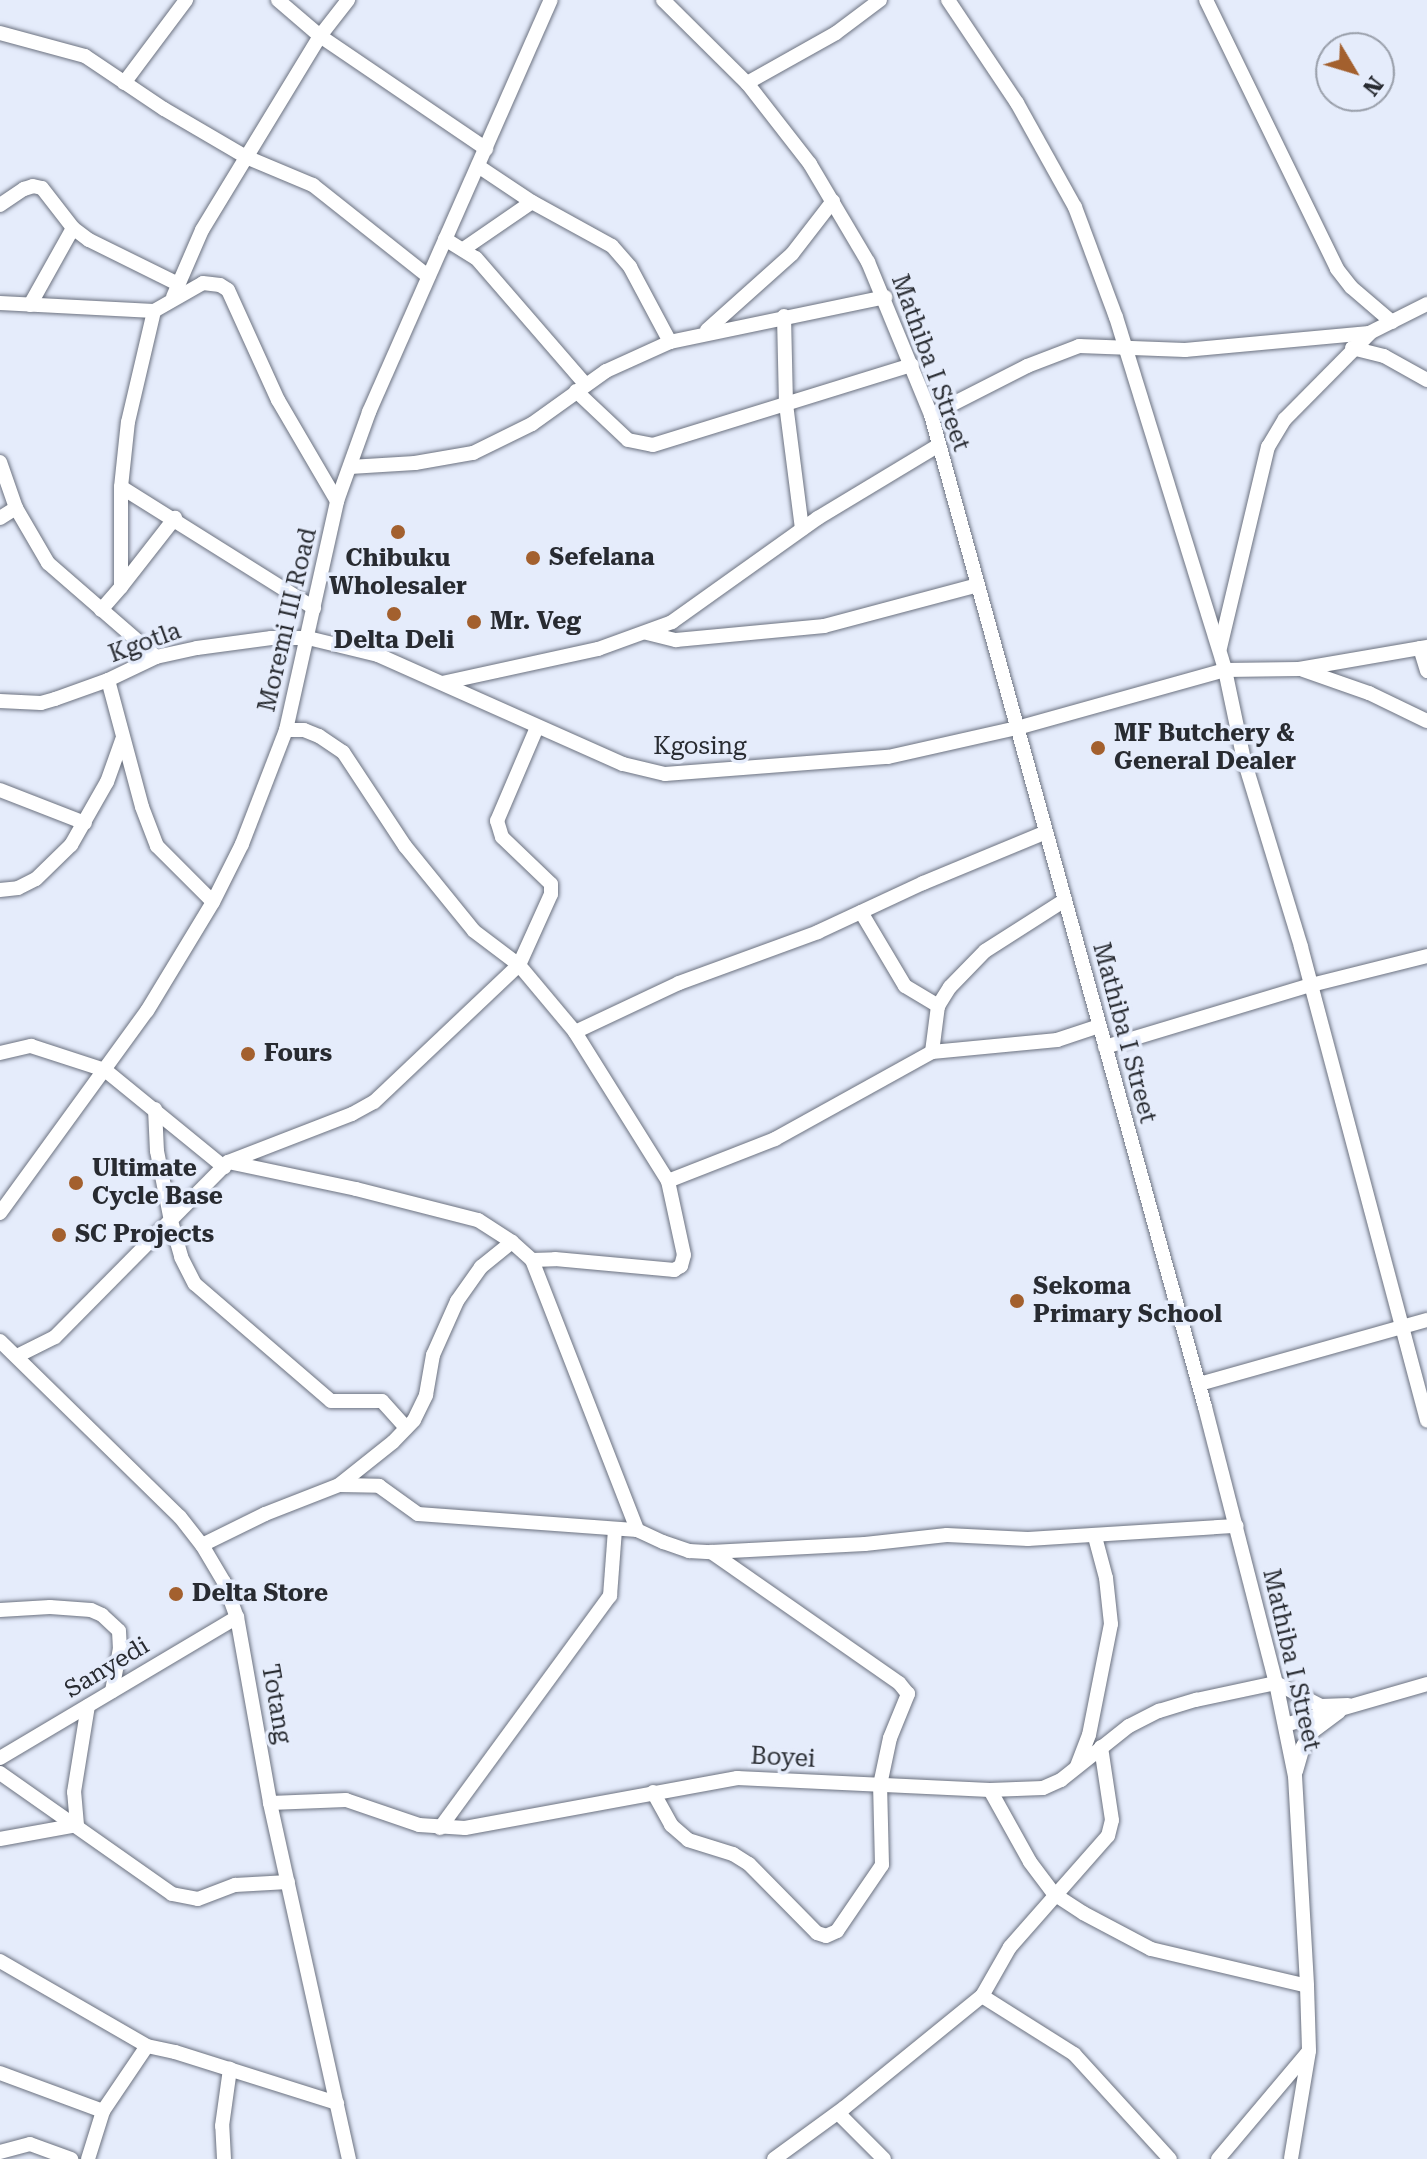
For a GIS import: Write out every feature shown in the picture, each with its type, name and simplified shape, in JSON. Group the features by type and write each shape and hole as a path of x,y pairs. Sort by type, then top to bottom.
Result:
{"street":[{"path":"124,83 186,0"},
{"path":"278,0 320,36 486,149"},
{"path":"121,587 121,487 134,385 154,311 175,291 202,230 320,36 348,0"},
{"name":"Moremi III Road","path":"0,1213 147,1011 213,902 242,844 286,730 337,501 369,412 551,0"},
{"name":"Mathiba I Street","path":"663,0 747,83 795,143 833,201 885,297 931,415 1199,1384 1285,1725 1295,1776 1309,2051 1291,2159"},
{"path":"747,83 836,33 880,0"},
{"path":"948,0 1017,103 1060,176 1094,255 1220,649 1244,760 1311,985 1427,1421"},
{"path":"1206,0 1337,269 1351,287 1392,322"},
{"path":"0,33 85,56 246,157 292,175 332,197 428,276"},
{"path":"478,166 532,202 612,246 630,267 670,342"},
{"path":"0,205 24,189 42,188 73,228 175,291 203,283 220,285 228,290 278,400 337,501"},
{"path":"704,333 792,254 833,201"},
{"path":"465,248 532,202"},
{"path":"30,305 73,228"},
{"path":"445,239 465,248 562,354 580,387 628,440 653,445 912,365"},
{"path":"350,467 446,459 488,448 532,424 580,387 670,342 885,297"},
{"path":"0,303 154,311"},
{"path":"1220,649 1268,447 1285,419 1352,348 1369,333 1427,304"},
{"path":"784,316 786,404 802,529"},
{"path":"931,415 1060,351 1091,345 1126,350 1185,350 1369,333"},
{"path":"1352,348 1384,356 1427,380"},
{"path":"442,683 598,649 647,633 693,609 802,529 939,445"},
{"path":"0,462 16,508 48,563 156,657"},
{"path":"121,487 175,518 314,608"},
{"path":"0,518 16,508"},
{"path":"101,610 175,518"},
{"path":"647,633 676,640 824,626 978,585"},
{"name":"Kgosing","path":"308,638 378,655 623,764 665,774 888,757 1017,728 1225,670 1299,669"},
{"name":"Kgotla","path":"0,701 41,703 108,680 156,657 228,642 308,638"},
{"path":"1299,669 1424,648 1427,671"},
{"path":"1299,669 1369,693 1427,721"},
{"path":"108,680 122,740 157,846 213,902"},
{"path":"17,1356 55,1337 226,1164 352,1114 374,1102 519,965 551,894 551,884 502,837 497,821 537,727"},
{"path":"286,730 304,730 343,752 405,846 474,931 519,965 575,1032 668,1181 684,1255 681,1266 674,1270 555,1259 532,1260"},
{"path":"0,890 18,888 36,879 71,845 107,782 122,740"},
{"path":"0,790 85,823"},
{"path":"575,1032 679,983 818,932 1046,832"},
{"path":"932,1052 938,1006 950,987 985,951 1065,900"},
{"path":"861,912 905,986 938,1006"},
{"path":"1105,1047 1311,985 1427,956"},
{"path":"668,1181 775,1139 932,1052 1057,1040 1099,1026"},
{"path":"0,1053 31,1046 105,1070 226,1164 356,1189 478,1220 512,1242 532,1260 637,1530"},
{"path":"155,1109 157,1151 171,1221 181,1257 195,1284 331,1401 382,1401 406,1428"},
{"path":"202,1545 265,1514 339,1485 406,1428 426,1395 433,1355 457,1301 481,1267 512,1242"},
{"path":"1199,1384 1427,1320"},
{"name":"Totang","path":"0,1341 180,1517 202,1545 237,1617 270,1803 349,2159"},
{"path":"339,1485 379,1486 418,1514 637,1530 689,1551 972,1534 1028,1539 1095,1537 1237,1526"},
{"path":"440,1828 610,1596 615,1529"},
{"path":"1077,1767 1089,1735 1111,1624 1106,1578 1095,1537"},
{"path":"653,1792 671,1825 688,1840 733,1854 749,1864 817,1933 826,1936 837,1931 882,1865 880,1785 890,1738 907,1701 904,1686 711,1552"},
{"path":"0,1610 50,1607 91,1610 102,1615 119,1631 112,1691"},
{"name":"Sanyedi","path":"0,1758 237,1617"},
{"path":"1276,1683 1321,1706 1348,1705"},
{"name":"Boyei","path":"270,1803 346,1800 391,1818 440,1828 488,1825 737,1778 990,1790 1043,1788 1077,1767 1129,1726 1159,1711 1276,1683"},
{"path":"1285,1725 1427,1684"},
{"path":"1295,1776 1303,1746 1312,1732 1348,1705"},
{"path":"77,1825 74,1792 88,1706"},
{"path":"774,2159 838,2113 982,1996 1003,1958 1111,1829 1101,1747"},
{"path":"0,1773 172,1894 189,1899 235,1885 288,1882"},
{"path":"990,1790 1030,1862 1054,1894 1151,1949 1307,1986"},
{"path":"0,1839 77,1825"},
{"path":"0,1961 147,2046 337,2103"},
{"path":"982,1996 1074,2054 1170,2159"},
{"path":"88,2159 103,2111 147,2046"},
{"path":"1218,2159 1309,2051"},
{"path":"224,2159 222,2126 230,2069"},
{"path":"0,2073 103,2111"},
{"path":"838,2113 884,2159"},
{"path":"0,2152 30,2144 71,2159"}],"place":[{"name":"Chibuku Wholesaler","path":"398,532"},
{"name":"Sefelana","path":"533,558"},
{"name":"Delta Deli","path":"394,614"},
{"name":"Mr. Veg","path":"474,622"},
{"name":"MF Butchery & General Dealer","path":"1098,748"},
{"name":"Fours","path":"248,1054"},
{"name":"Ultimate Cycle Base","path":"76,1183"},
{"name":"SC Projects","path":"59,1235"},
{"name":"Sekoma Primary School","path":"1017,1301"},
{"name":"Delta Store","path":"176,1594"}]}
